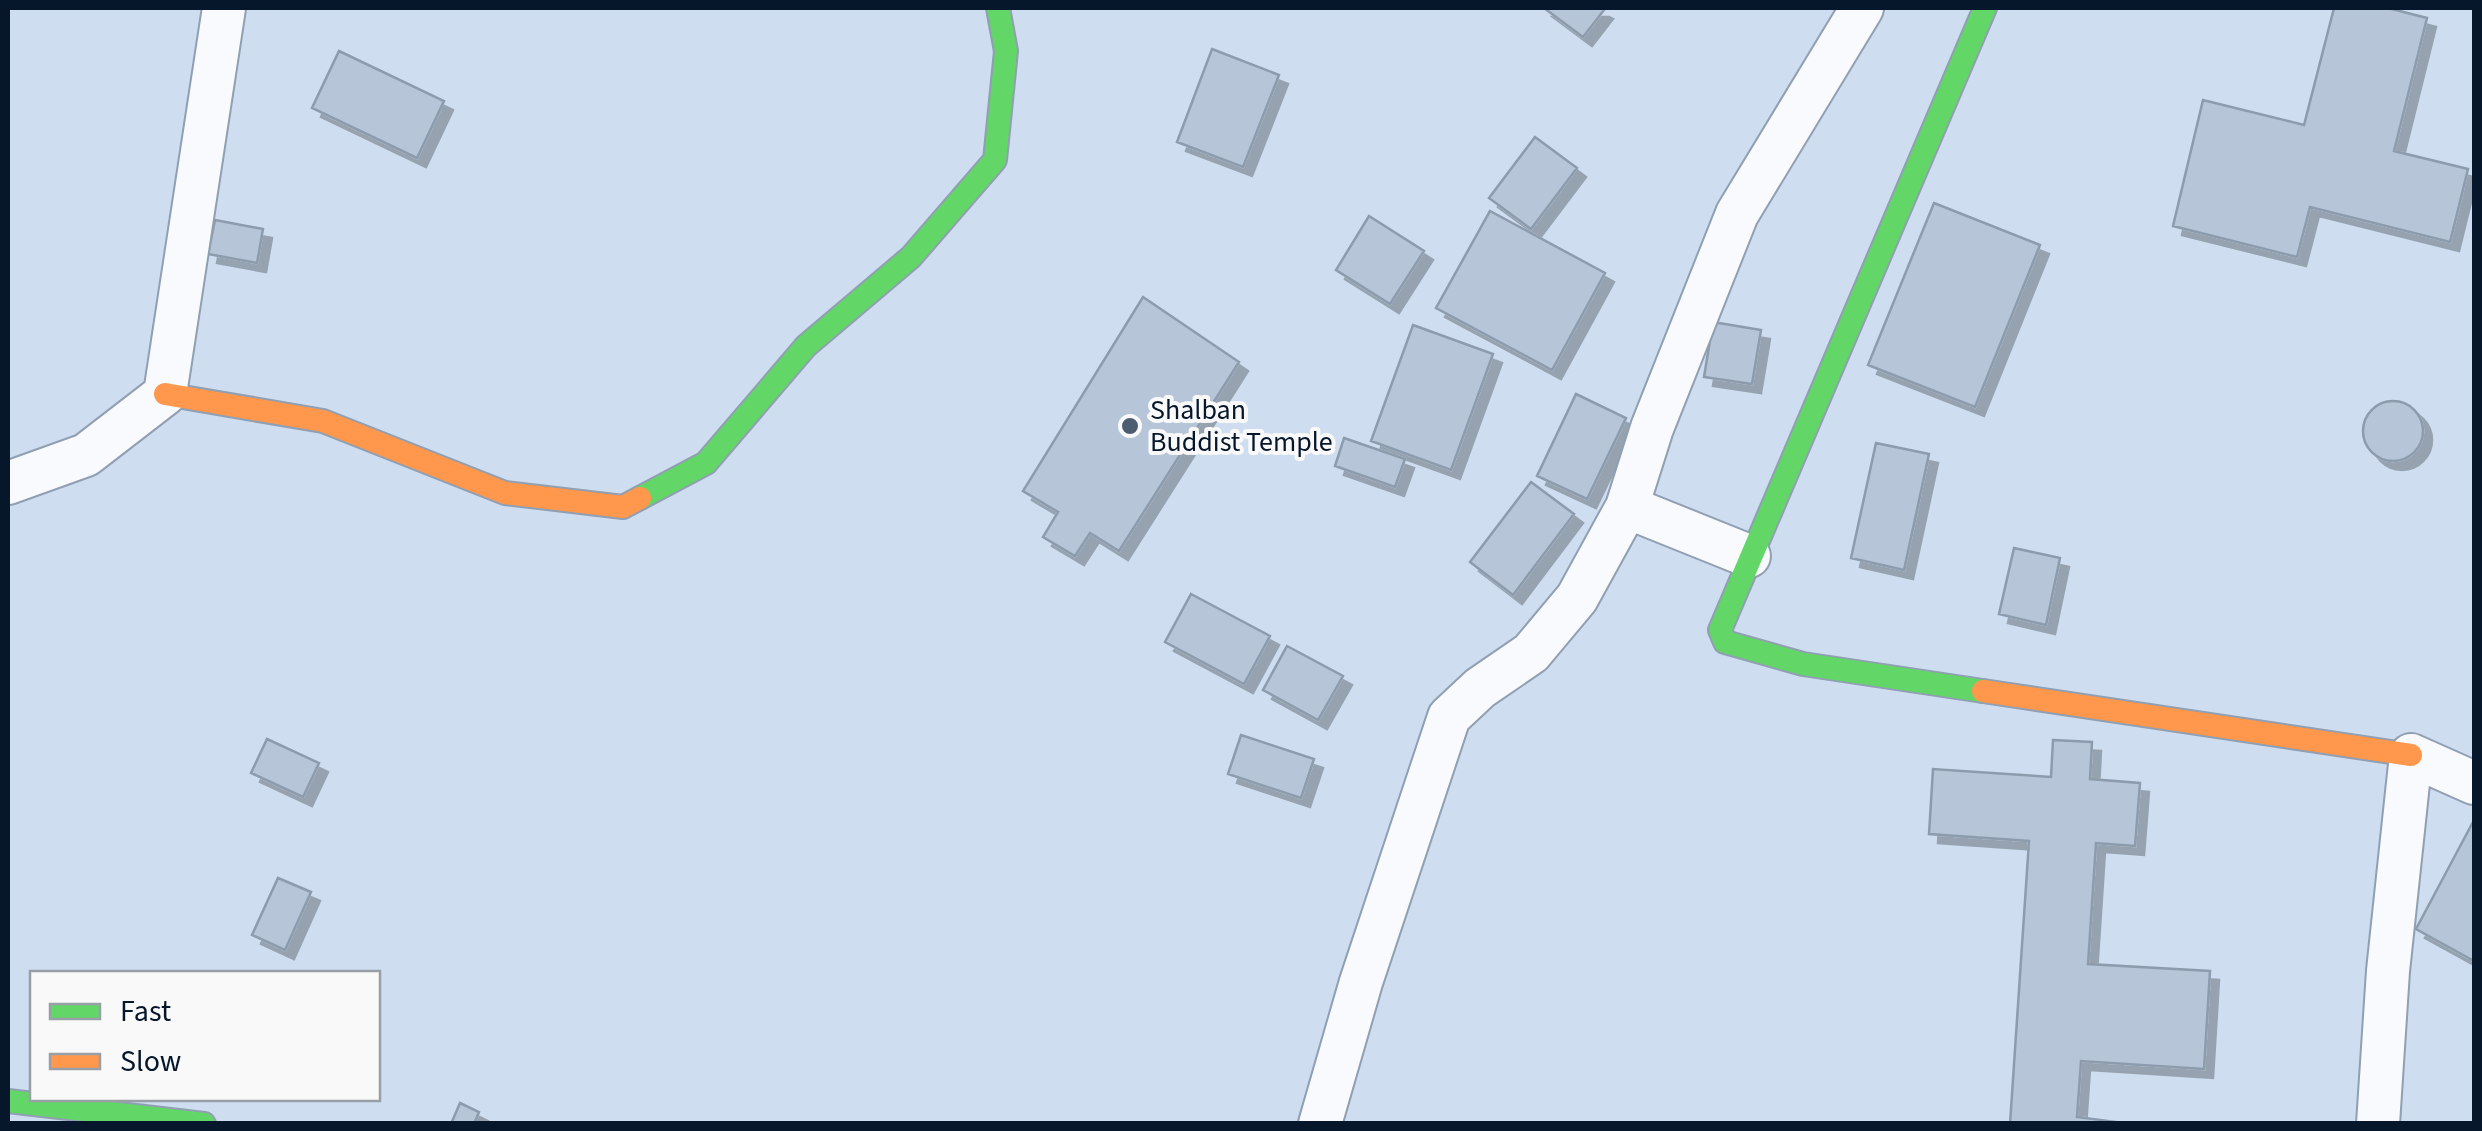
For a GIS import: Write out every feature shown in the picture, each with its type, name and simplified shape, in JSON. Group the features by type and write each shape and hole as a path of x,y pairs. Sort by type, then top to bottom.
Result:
{"street":[{"path":"8,483 86,455 166,394 224,8"},
{"path":"166,394 323,421 506,492 623,507 706,463 806,346 911,257 995,160 1006,51 998,8"},
{"path":"1320,1124 1361,982 1449,717 1480,688 1531,654 1577,598 1627,507 1652,428 1736,214 1862,8"},
{"path":"1985,8 1750,556 1720,630 1725,642 1804,664 2411,755 2474,783"},
{"path":"1627,507 1750,556"},
{"path":"2378,1124 2388,971 2411,755"},
{"path":"8,1101 204,1124"}],"building":[{"path":"1544,8 1600,8 1604,10 1583,37"},
{"path":"2334,8 2388,8 2427,18 2394,151 2468,169 2450,242 2310,207 2297,257 2173,226 2203,100 2304,125"},
{"path":"1212,49 1279,75 1243,167 1177,142"},
{"path":"339,51 444,101 417,158 312,108"},
{"path":"1535,137 1577,168 1531,229 1489,198"},
{"path":"1934,203 2040,245 1975,407 1868,365"},
{"path":"1490,211 1605,273 1552,370 1436,308"},
{"path":"1369,216 1424,251 1390,304 1336,270"},
{"path":"215,220 263,229 257,263 208,254"},
{"name":"Shalban Buddist Temple","path":"1143,297 1239,362 1119,551 1090,533 1075,556 1043,537 1058,512 1023,491"},
{"path":"1713,322 1761,330 1752,384 1704,377"},
{"path":"1413,325 1493,354 1451,470 1371,441"},
{"path":"1576,394 1626,418 1587,499 1537,476"},
{"path":"2393,401 2414,410 2423,431 2414,452 2393,461 2372,452 2363,431 2372,410"},
{"path":"1344,438 1405,459 1395,487 1335,466"},
{"path":"1876,443 1929,454 1904,570 1851,558"},
{"path":"1531,482 1574,514 1513,595 1470,562"},
{"path":"2014,548 2060,558 2046,625 1999,614"},
{"path":"1191,594 1270,636 1244,684 1165,642"},
{"path":"1287,646 1343,676 1318,720 1263,690"},
{"path":"1241,735 1314,759 1301,798 1228,774"},
{"path":"267,739 319,763 303,797 251,773"},
{"path":"2053,740 2092,742 2090,779 2140,783 2135,846 2096,843 2088,964 2210,971 2204,1069 2081,1061 2077,1117 2131,1124 2010,1124 2029,841 1929,834 1933,769 2051,777"},
{"path":"2474,820 2474,961 2416,929"},
{"path":"278,878 311,892 285,950 252,935"},
{"path":"460,1103 479,1112 474,1124 451,1124"}],"traffic: fast":[{"path":"640,498 706,463 806,346 911,257 995,160 1006,51 998,8"},
{"path":"1983,691 1803,664 1725,642 1720,630 1985,8"},
{"path":"8,1101 204,1124"}],"traffic: slow":[{"path":"165,394 323,421 505,493 623,507 640,498"},
{"path":"1983,691 2411,755"}],"place":[{"name":"Shalban Buddist Temple","path":"1130,426"}]}
